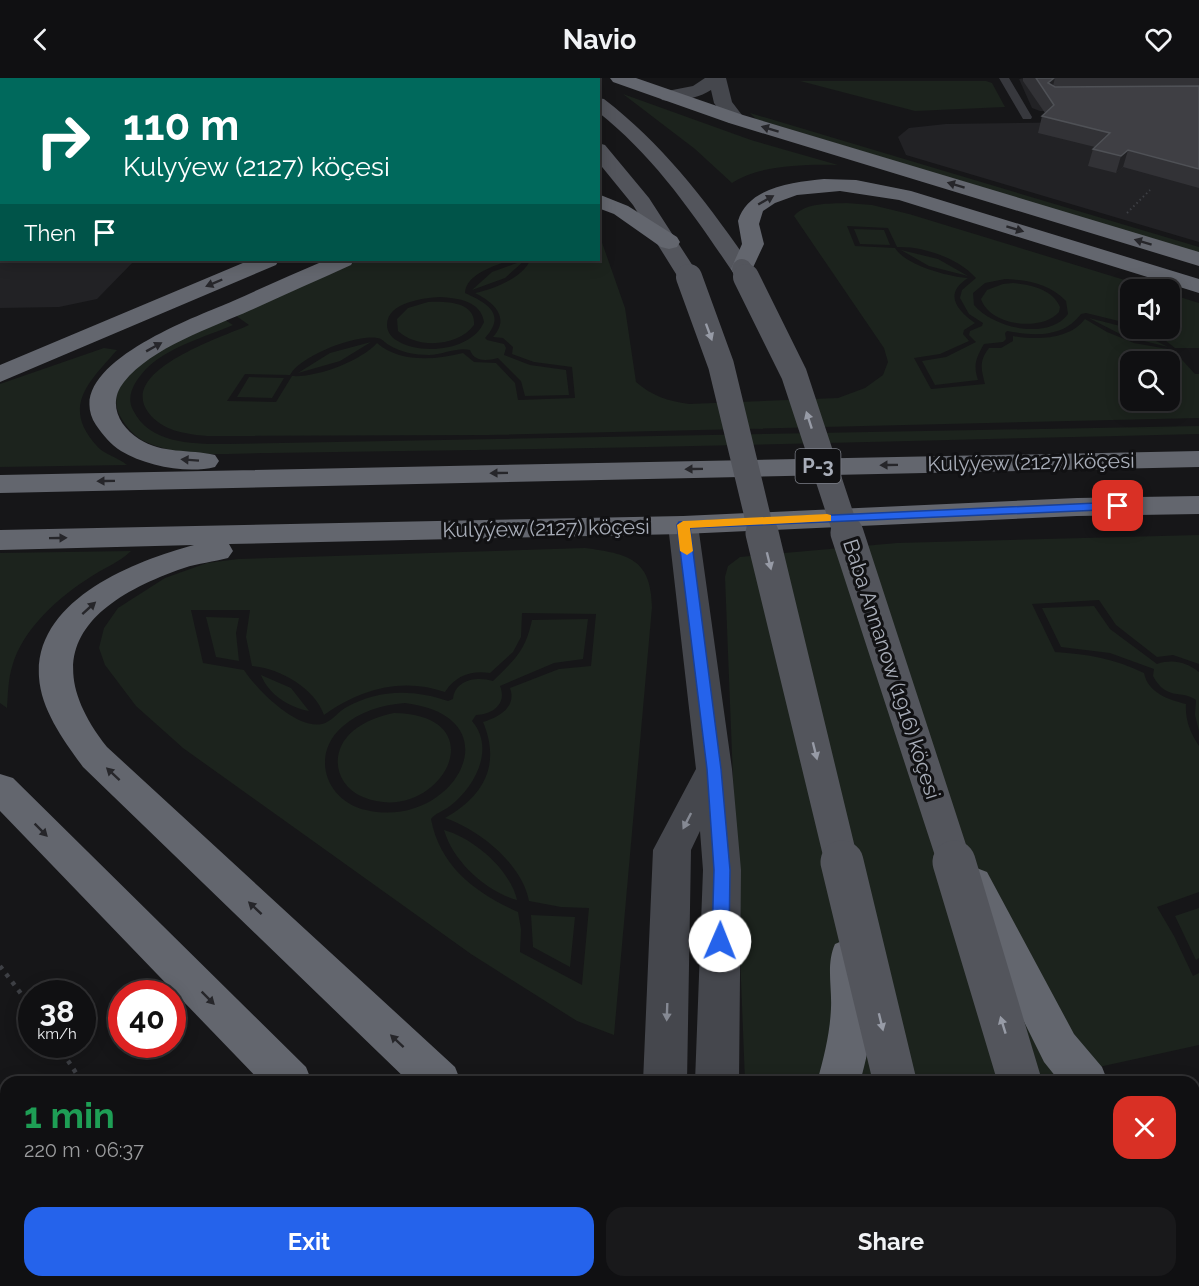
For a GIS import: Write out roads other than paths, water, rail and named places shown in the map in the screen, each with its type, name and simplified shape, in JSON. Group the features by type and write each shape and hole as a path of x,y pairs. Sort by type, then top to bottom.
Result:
{"highway":[{"path":"619,78 736,119 1199,259"},
{"path":"742,268 753,244 748,228 748,218 759,203 800,187 840,185 861,186 904,195 1199,286"},
{"path":"600,201 621,210 669,242"},
{"path":"0,374 266,261"},
{"path":"341,261 146,351 119,373 105,392 102,403 107,422 123,441 135,449 169,459 438,474"},
{"path":"1037,462 1142,447 1199,444"},
{"name":"Kulyýew (2127) köçesi","path":"0,484 1199,459"},
{"name":"Kulyýew (2127) köçesi","path":"0,540 683,525 1077,507 1199,505"},
{"path":"1077,507 1199,519"},
{"path":"434,1076 95,757 67,718 57,684 56,668 60,647 81,616 102,597 125,582 168,562 214,551 436,531"},
{"path":"0,788 285,1076"},
{"path":"941,817 1059,1048 1082,1076"},
{"path":"833,823 854,997 848,1049 840,1076"}],"main road":[{"name":"Baba Annanow (1916) köçesi","path":"600,105 640,140 693,198 742,268 794,374 941,817 1018,1076"},
{"path":"600,151 642,202 689,277 721,365 894,1076"}],"street":[{"path":"668,96 698,91 717,78 721,87 723,104 736,119"},
{"path":"683,525 714,769 722,870 717,1076"},
{"path":"665,1076 672,850 714,769"}],"lane":[{"path":"1004,78 1027,117"}]}
